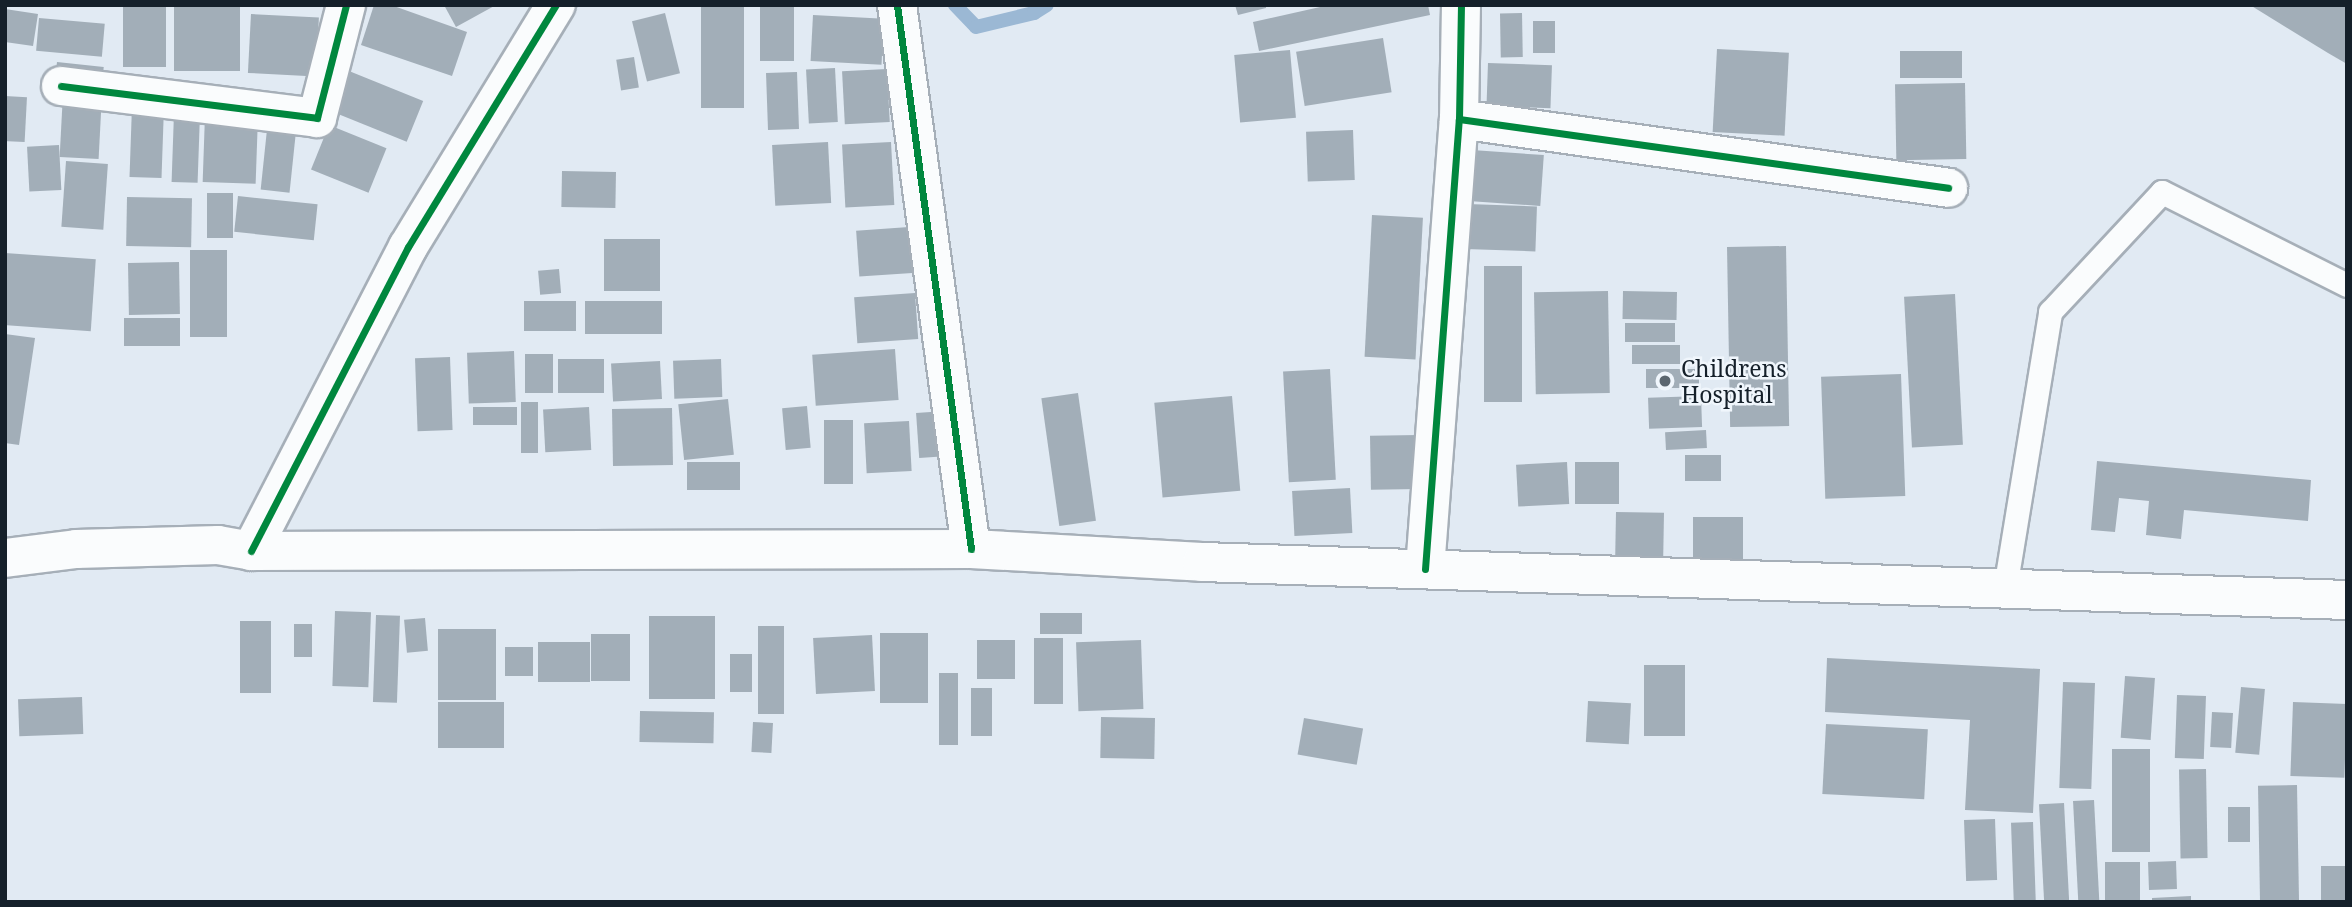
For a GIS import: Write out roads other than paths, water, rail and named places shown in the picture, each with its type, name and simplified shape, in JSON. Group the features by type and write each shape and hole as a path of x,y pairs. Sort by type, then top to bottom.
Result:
{"main road":[{"path":"61,86 317,118 346,5"},
{"path":"251,551 408,247 556,5"},
{"path":"897,5 971,549"},
{"path":"1425,569 1459,119 1461,5"},
{"path":"1459,119 1948,188"},
{"path":"5,558 76,549 218,545 251,551 971,549 1425,569 2347,600"}],"lane":[{"path":"2005,588 2050,312 2162,192 2347,285"}],"waterway":[{"path":"955,5 976,27 1034,13 1047,5"}],"place":[{"name":"Childrens Hospital","path":"1665,381"}]}
